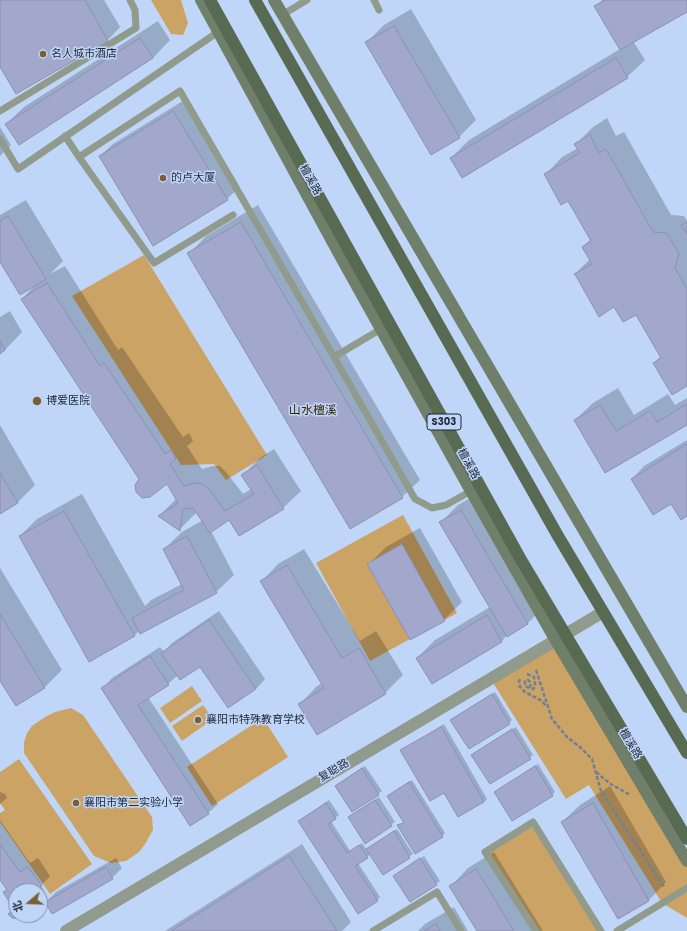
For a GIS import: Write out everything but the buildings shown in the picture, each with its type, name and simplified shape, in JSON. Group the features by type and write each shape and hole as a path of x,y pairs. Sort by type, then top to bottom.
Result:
{"main road":[{"name":"檀溪路","path":"210,0 520,558 560,637 687,839"},
{"path":"255,0 558,536 687,753"}],"street":[{"path":"201,0 470,490 560,637 687,861"},
{"path":"274,0 687,707"},
{"name":"复聪路","path":"66,931 603,612"}],"lane":[{"path":"0,110 136,28 135,10 130,0"},
{"path":"282,15 307,0"},
{"path":"374,0 380,10"},
{"path":"0,139 18,169 218,32"},
{"path":"79,157 180,91 415,499 432,508 446,505 470,490"},
{"path":"65,136 154,263 234,215"},
{"path":"334,358 381,329"},
{"path":"536,931 485,852 533,822 601,931"},
{"path":"617,931 687,888"},
{"path":"373,931 437,892 462,931"}],"path":[{"path":"531,654 547,708 552,719 567,737 592,759 601,790 670,898"},
{"path":"524,674 534,677 535,687 533,689 530,688"},
{"path":"521,677 519,681 520,686 525,692 542,701 547,708"},
{"path":"596,772 609,783 628,795 634,794"}],"shaded area":[{"path":"151,0 181,0 188,23 183,35 171,34"},
{"path":"144,255 267,455 226,480 214,464 181,465 72,296"},
{"path":"403,515 457,613 370,661 316,563"},
{"path":"555,639 687,861 687,918 662,903 589,785 566,799 490,678"},
{"path":"192,686 202,701 170,723 160,708"},
{"path":"203,705 213,719 182,741 172,726"},
{"path":"71,708 83,715 152,817 153,830 145,844 139,852 126,861 111,863 94,856 24,753 24,742 27,733 32,726 55,712"},
{"path":"263,718 288,757 212,806 187,767"},
{"path":"19,759 92,864 50,894 48,891 48,883 42,883 0,822 0,813 5,810 0,803 0,772"},
{"path":"533,822 601,931 536,931 485,852"}],"place":[{"name":"名人城市酒店","path":"43,54"},
{"name":"的卢大厦","path":"163,178"},
{"name":"博爱医院","path":"37,401"},
{"name":"襄阳市特殊教育学校","path":"198,720"},
{"name":"襄阳市第二实验小学","path":"76,803"}],"district":[{"name":"山水檀溪","path":"313,411"}]}
